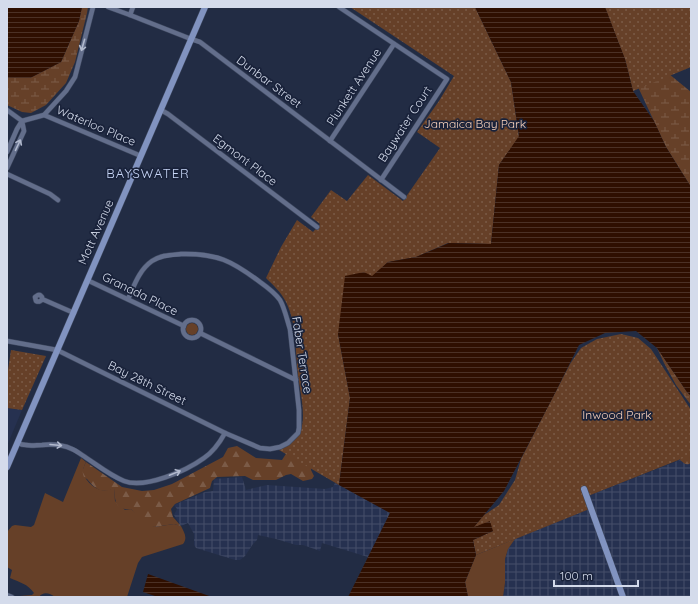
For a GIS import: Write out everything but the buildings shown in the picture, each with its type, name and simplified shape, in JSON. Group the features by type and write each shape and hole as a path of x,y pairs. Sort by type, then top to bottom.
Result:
{"street":[{"path":"7,152 17,128 22,121 44,115 66,91 75,77 93,7"},
{"name":"Dunbar Street","path":"108,7 200,42 404,197"},
{"path":"130,15 133,7"},
{"name":"Mott Avenue","path":"7,467 205,7"},
{"path":"339,7 394,44"},
{"name":"Baywater Court","path":"381,180 447,78 394,44"},
{"name":"Plunkett Avenue","path":"330,141 394,44"},
{"path":"7,110 22,121 24,131 7,168"},
{"name":"Egmont Place","path":"161,110 317,227"},
{"name":"Waterloo Place","path":"44,115 141,156"},
{"path":"7,174 50,194 58,200"},
{"name":"Faber Terrace","path":"128,299 140,275 147,265 160,257 167,255 195,254 224,259 246,272 276,295 280,300 290,329 300,414 298,430 294,437 288,443 276,449"},
{"name":"Granada Place","path":"87,280 184,326"},
{"path":"42,299 74,313"},
{"name":"Granada Place","path":"190,320 196,321 201,328 200,334 196,338 190,338 185,335 183,329 184,326 185,323 190,320"},
{"name":"Granada Place","path":"200,334 296,380"},
{"name":"Bay 28th Street","path":"7,341 57,350 260,448 276,449"},
{"path":"18,443 27,446 51,445 72,449 107,472 124,481 131,483 142,483 171,475 205,458 221,441 225,432"},
{"path":"584,489 623,597"},
{"path":"7,595 12,597"}],"shaded area":[{"path":"7,7 82,7 79,21 61,62 30,78 7,78"},
{"path":"475,7 605,7 625,59 633,91 654,121 666,147 691,187 691,396 657,348 636,331 605,333 579,345 504,491 474,527 490,521 493,531 473,540 476,555 465,582 468,597 348,597 390,513 339,485 350,398 338,334 345,276 364,272 372,276 388,262 416,257 449,243 491,244 499,165 519,136 511,82"},
{"path":"7,408 22,410 7,446"},
{"path":"680,460 689,464 691,463 691,597 503,597 505,583 505,559 508,549 515,539 592,508 588,496"},
{"path":"242,477 246,490 267,485 325,489 333,487 335,483 390,513 368,557 322,543 320,551 303,545 296,545 258,535 257,540 245,556 240,560 235,560 196,548 194,545 194,534 188,523 181,526 174,515 177,509 174,505 205,492 213,491 214,479"},
{"path":"148,574 212,597 158,597 143,592"}],"green space":[{"path":"82,7 88,7 87,13 75,62 66,83 46,105 31,113 22,112 7,105 7,78 30,78 61,62 79,21"},
{"name":"Jamaica Bay Park","path":"350,7 475,7 511,82 519,137 499,165 491,244 448,243 416,257 388,262 372,277 338,334 350,398 339,485 279,450 286,447 299,434 302,424 303,410 294,328 290,310 284,298 266,278 281,247 297,220 313,232 320,224 311,217 331,190 347,201 368,175 403,201 440,148 417,132 439,101 454,76"},
{"path":"605,7 663,69 691,92 691,187 666,147 625,59"},
{"path":"605,7 691,7 691,67 633,91 625,59"},
{"path":"192,323 196,325 198,329 196,333 192,335 188,333 186,329 188,325"},
{"name":"Inwood Park","path":"621,334 638,338 651,349 691,410 691,455 588,496 592,508 476,555 473,540 493,531 473,528 484,515 499,505 515,480 521,459 570,364 581,348 597,339"},
{"path":"657,348 691,396 691,405 676,385"},
{"path":"11,350 46,356 22,410 7,408 7,377"},
{"path":"691,411 691,463 686,464 680,460"},
{"path":"237,446 256,458 282,460 291,446 310,458 311,470 314,476 312,479 303,481 291,474 276,480 253,480 245,476 217,477 212,481 210,488 175,504 171,509 173,517 181,526 174,524 154,527 141,521 131,509 122,508 119,506 117,504 114,488 106,491 99,490 84,477 83,474 86,462 122,487 142,491 154,490 172,484 223,457 228,448"},
{"path":"81,458 86,462 83,470 84,475 92,485 100,490 110,490 114,487 115,501 125,510 131,509 154,527 174,524 181,526 185,535 185,540 183,544 142,557 138,563 127,597 55,597 47,593 42,594 39,597 21,597 20,596 32,595 34,593 26,585 10,578 12,570 7,567 7,532 12,526 15,525 31,527 34,525 45,493 63,502"},
{"path":"515,539 508,549 505,559 505,583 503,597 468,597 465,582 476,555"}],"district":[{"name":"BAYSWATER","path":"148,173"}]}
